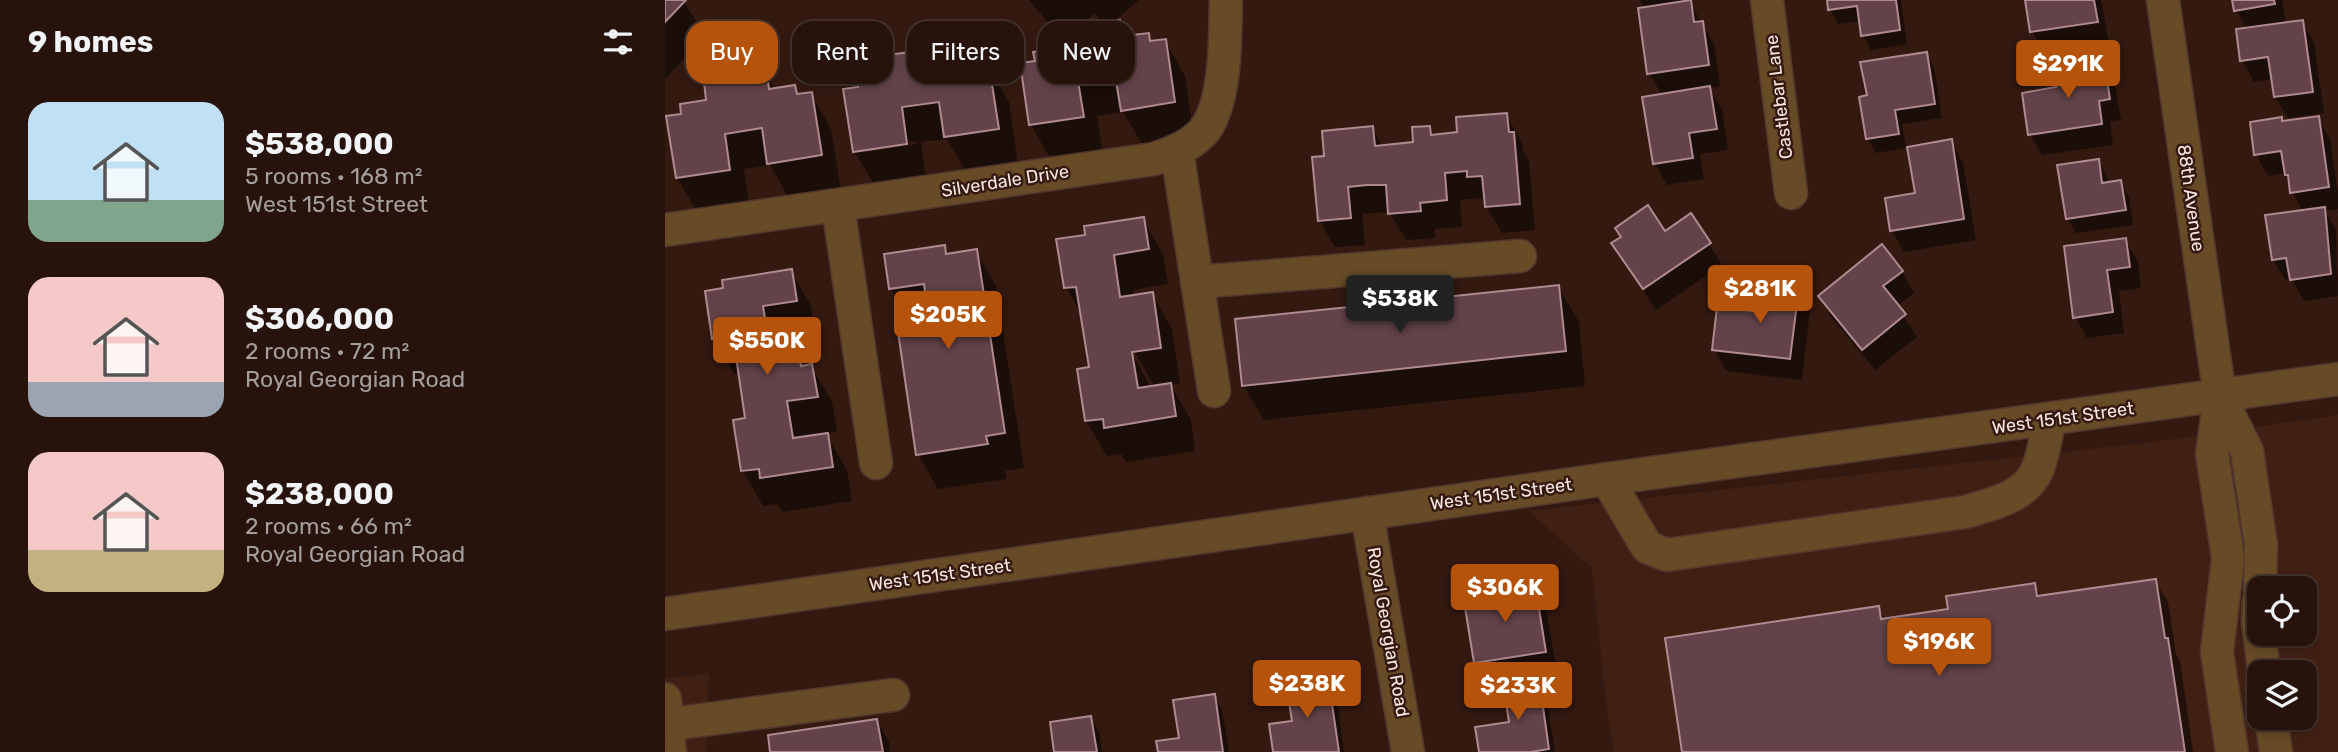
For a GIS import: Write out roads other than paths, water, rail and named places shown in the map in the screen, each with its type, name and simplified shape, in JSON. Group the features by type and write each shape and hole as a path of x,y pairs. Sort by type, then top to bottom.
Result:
{"street":[{"name":"Silverdale Drive","path":"665,230 1154,159 1177,151 1204,131 1219,95 1226,0"},
{"name":"Castlebar Lane","path":"1767,0 1791,193"},
{"name":"88th Avenue","path":"2163,0 2220,397 2213,454 2228,558 2217,652 2232,752"},
{"path":"1177,151 1214,391"},
{"path":"838,206 876,463"},
{"path":"1197,282 1520,256"},
{"name":"West 151st Street","path":"665,614 1607,479 2338,379"},
{"name":"88th Avenue","path":"2220,397 2247,451 2261,545 2260,576"},
{"path":"1607,479 1647,547 1667,555 1965,512 1994,503 2020,492 2037,470 2049,419"},
{"name":"Royal Georgian Road","path":"1367,513 1408,752"},
{"path":"667,725 893,695"},
{"path":"2273,730 2276,752"}]}
